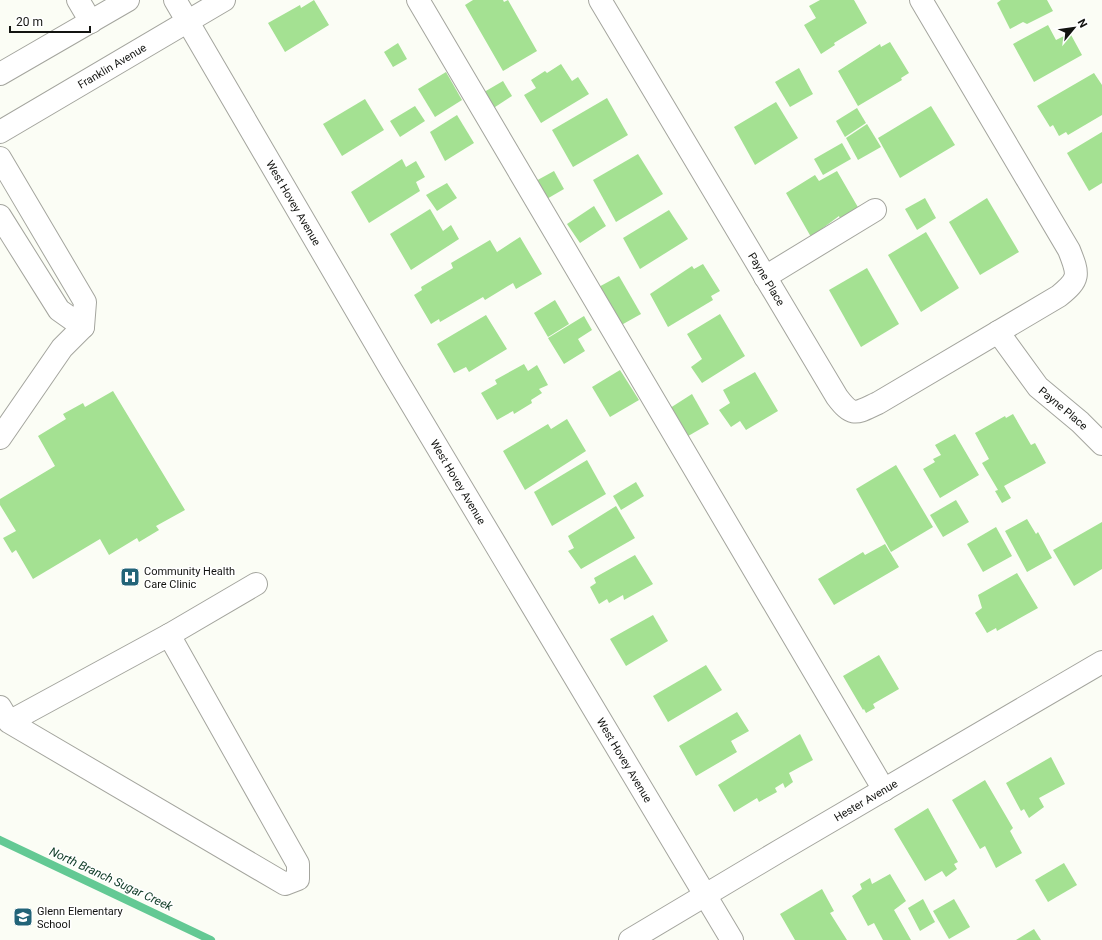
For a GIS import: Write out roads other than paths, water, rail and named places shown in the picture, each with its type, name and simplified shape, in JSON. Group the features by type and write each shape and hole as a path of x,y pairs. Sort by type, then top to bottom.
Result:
{"street":[{"path":"78,0 91,22"},
{"path":"0,74 128,0"},
{"name":"West Hovey Avenue","path":"175,0 390,368 732,940"},
{"name":"Franklin Avenue","path":"0,132 224,0"},
{"path":"418,0 884,790"},
{"name":"Payne Place","path":"600,0 837,397 846,409 854,412 878,403 1059,296 1072,286 1076,278 1076,266 1065,244 921,0"},
{"path":"0,158 85,302 83,327 62,348 0,438"},
{"path":"765,276 875,210"},
{"path":"0,216 59,310 83,327"},
{"name":"Payne Place","path":"998,332 1038,387 1080,422 1102,444"},
{"path":"4,715 169,635 256,584"},
{"path":"4,715 285,884 298,879 298,864 169,635"},
{"name":"Hester Avenue","path":"630,940 1102,662"}],"waterway":[{"name":"North Branch Sugar Creek","path":"0,840 211,940"}],"place":[{"name":"Community Health Care Clinic","path":"130,577"},
{"name":"Glenn Elementary School","path":"23,917"}]}
